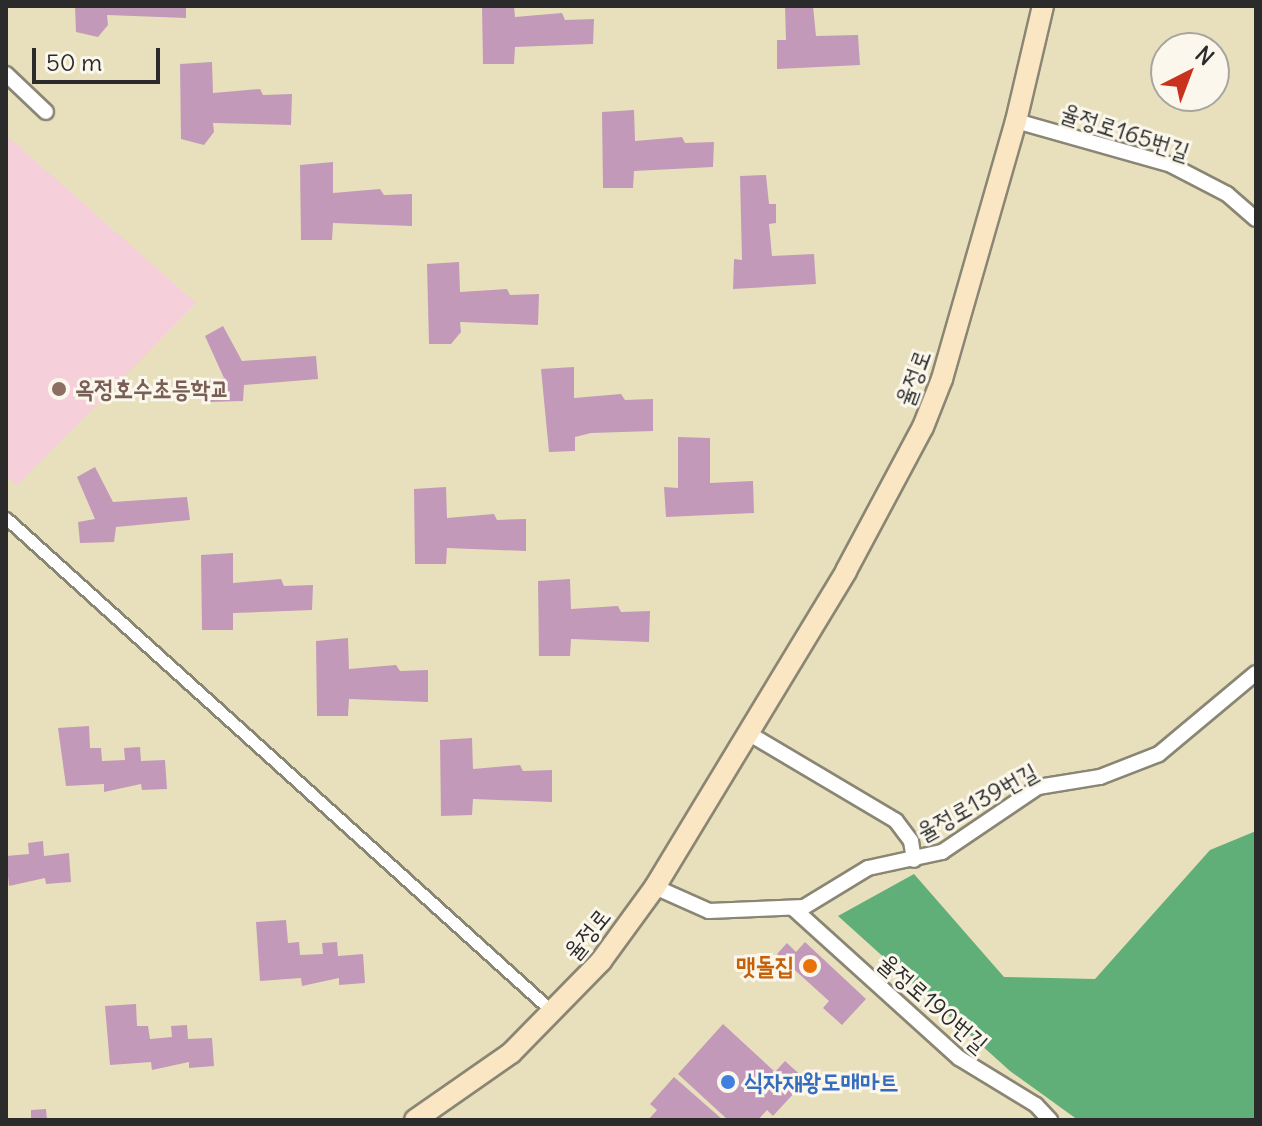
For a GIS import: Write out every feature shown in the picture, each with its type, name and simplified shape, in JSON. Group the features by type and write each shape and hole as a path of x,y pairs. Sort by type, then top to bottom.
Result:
{"main road":[{"name":"율정로","path":"415,1120 479,1079 553,1012 601,961 655,887 846,571 923,427 960,323 1016,121 1043,6"}],"street":[{"path":"6,74 46,112"},
{"name":"율정로165번길","path":"1016,121 1171,165 1227,194 1256,219"},
{"path":"6,518 553,1012"},
{"name":"율정로139번길","path":"655,887 709,911 794,909 868,868 914,860 963,840 1038,787 1100,777 1159,754 1256,673"},
{"path":"748,733 896,821 911,841 914,860"},
{"name":"율정로190번길","path":"794,909 959,1058 1036,1105 1050,1120"}],"shaded area":[{"name":"옥정호수초등학교","path":"6,135 196,303 17,486 6,475"}],"green space":[{"path":"1256,831 1256,1120 1078,1120 1010,1071 838,916 914,874 1004,977 1095,979 1210,850"}],"building":[{"path":"75,6 186,6 186,18 107,15 108,25 98,37 76,32"},
{"path":"482,6 514,6 515,17 562,13 565,20 594,19 593,44 515,47 514,64 483,64"},
{"path":"785,6 813,6 816,36 858,35 860,65 777,69 777,40 786,40"},
{"path":"212,62 213,93 260,89 263,95 292,94 291,125 213,123 214,132 204,145 181,139 180,64"},
{"path":"634,110 635,141 682,137 685,143 714,142 713,167 634,171 633,188 603,188 602,112"},
{"path":"333,162 333,193 380,189 384,195 412,194 412,226 333,223 332,240 301,240 300,165"},
{"path":"766,175 769,204 776,204 776,223 769,224 772,256 814,254 816,284 733,289 734,259 742,260 740,176"},
{"path":"459,262 460,292 507,289 510,295 539,294 538,325 460,322 461,332 451,344 429,344 427,264"},
{"path":"223,326 242,361 316,356 318,379 244,385 243,401 208,402 207,381 224,378 205,336"},
{"path":"574,367 574,398 621,394 625,400 653,399 653,431 591,433 575,437 575,451 549,452 541,369"},
{"path":"678,437 710,438 710,483 753,481 754,513 666,517 664,487 678,488"},
{"path":"95,467 113,502 187,497 190,520 116,527 114,542 80,543 78,522 95,519 77,477"},
{"path":"446,487 447,518 494,514 497,520 526,519 526,551 447,548 446,564 415,564 414,489"},
{"path":"233,553 233,583 281,579 284,586 313,585 312,610 233,613 233,630 202,630 201,555"},
{"path":"570,579 571,609 618,606 621,612 650,611 649,642 571,639 570,656 539,656 538,581"},
{"path":"348,638 349,669 396,665 400,671 428,670 428,702 349,699 348,716 317,716 316,641"},
{"path":"89,726 90,748 101,748 102,761 125,760 124,748 140,747 141,761 165,760 167,789 142,790 141,784 104,792 104,784 66,786 58,728"},
{"path":"472,738 473,769 520,765 523,771 552,770 552,802 473,799 472,815 441,816 440,740"},
{"path":"43,841 44,856 69,853 71,882 46,884 45,878 9,886 6,856 29,854 28,843"},
{"path":"286,920 288,943 299,942 300,955 323,954 322,943 337,942 338,956 363,954 365,983 339,985 339,978 302,986 301,978 260,981 256,922"},
{"path":"805,942 866,999 842,1025 823,1008 829,1001 777,954 787,943 796,952"},
{"path":"136,1004 137,1026 148,1026 150,1039 172,1037 171,1026 187,1025 188,1039 212,1038 214,1066 189,1068 189,1062 152,1070 151,1062 110,1065 105,1006"},
{"path":"723,1024 775,1072 785,1061 806,1080 773,1116 767,1110 758,1120 728,1120 678,1074"},
{"path":"674,1077 723,1120 648,1120 657,1110 650,1104"},
{"path":"46,1109 47,1120 31,1120 31,1110"}],"place":[{"name":"옥정호수초등학교","path":"59,389"},
{"name":"맷돌집","path":"810,966"},
{"name":"식자재왕도매마트","path":"728,1082"}]}
